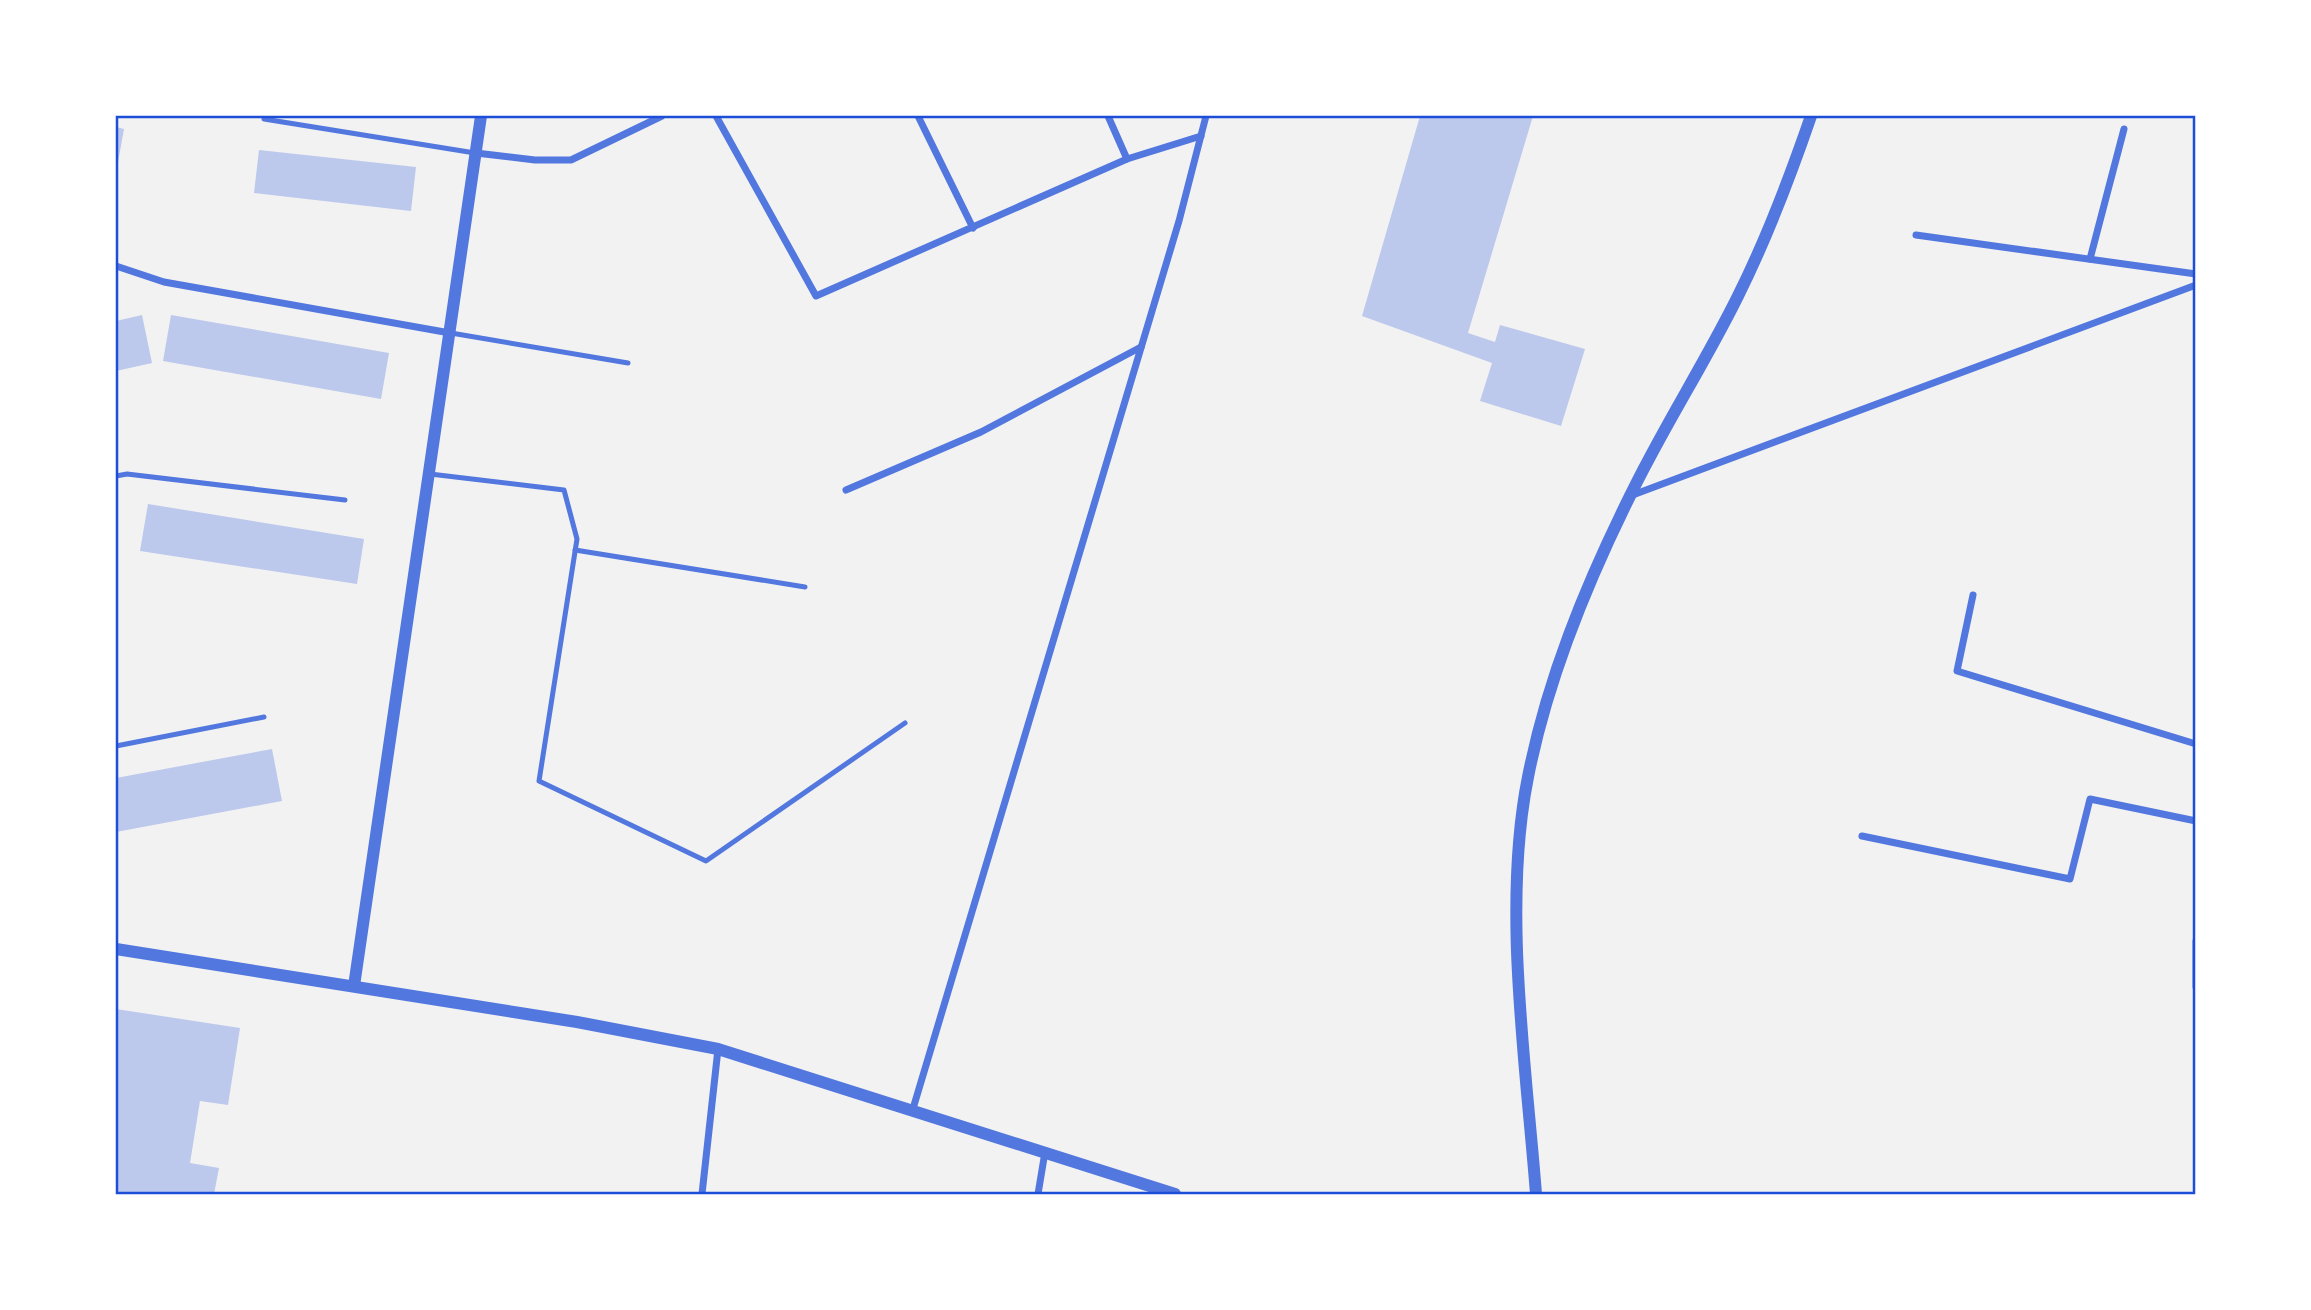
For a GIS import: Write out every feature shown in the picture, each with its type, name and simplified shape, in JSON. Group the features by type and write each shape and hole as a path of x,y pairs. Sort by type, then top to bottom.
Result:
{"street":[{"path":"354,986 481,116"},
{"path":"477,153 535,160 571,160 662,116"},
{"path":"716,116 816,296 1127,159 1201,136"},
{"path":"918,116 973,228"},
{"path":"1108,116 1127,159"},
{"path":"912,1113 1141,347 1206,116"},
{"path":"1536,1195 1517,936 1518,848 1527,778 1547,698 1578,608 1629,497 1738,296 1783,198 1811,116"},
{"path":"2090,259 2123,129"},
{"path":"1916,235 2196,274"},
{"path":"116,266 164,282 450,333"},
{"path":"1629,497 2196,285"},
{"path":"846,490 981,432 1141,347"},
{"path":"1973,595 1957,671 2196,744"},
{"path":"1862,836 2070,879 2090,799 2196,821"},
{"path":"2196,941 2196,987"},
{"path":"116,949 577,1022 718,1049 1175,1195"},
{"path":"702,1195 718,1049"},
{"path":"1038,1195 1045,1152"}],"lane":[{"path":"264,119 477,153"},
{"path":"450,333 628,363"},
{"path":"116,476 127,474 345,500"},
{"path":"429,474 564,490 577,539 539,780 706,861 905,723"},
{"path":"575,550 805,587"},
{"path":"116,746 264,718"}],"building":[{"path":"1420,116 1533,116 1468,333 1495,342 1500,325 1585,349 1561,426 1480,401 1492,363 1362,316"},
{"path":"116,127 124,129 117,168 116,168"},
{"path":"259,150 416,167 411,211 254,193"},
{"path":"142,315 152,363 116,371 116,321"},
{"path":"171,315 389,353 381,399 163,361"},
{"path":"148,504 364,539 357,584 140,551"},
{"path":"272,749 282,801 116,832 116,778"},
{"path":"116,1009 240,1028 228,1105 200,1101 190,1163 219,1168 214,1194 116,1194"}]}
